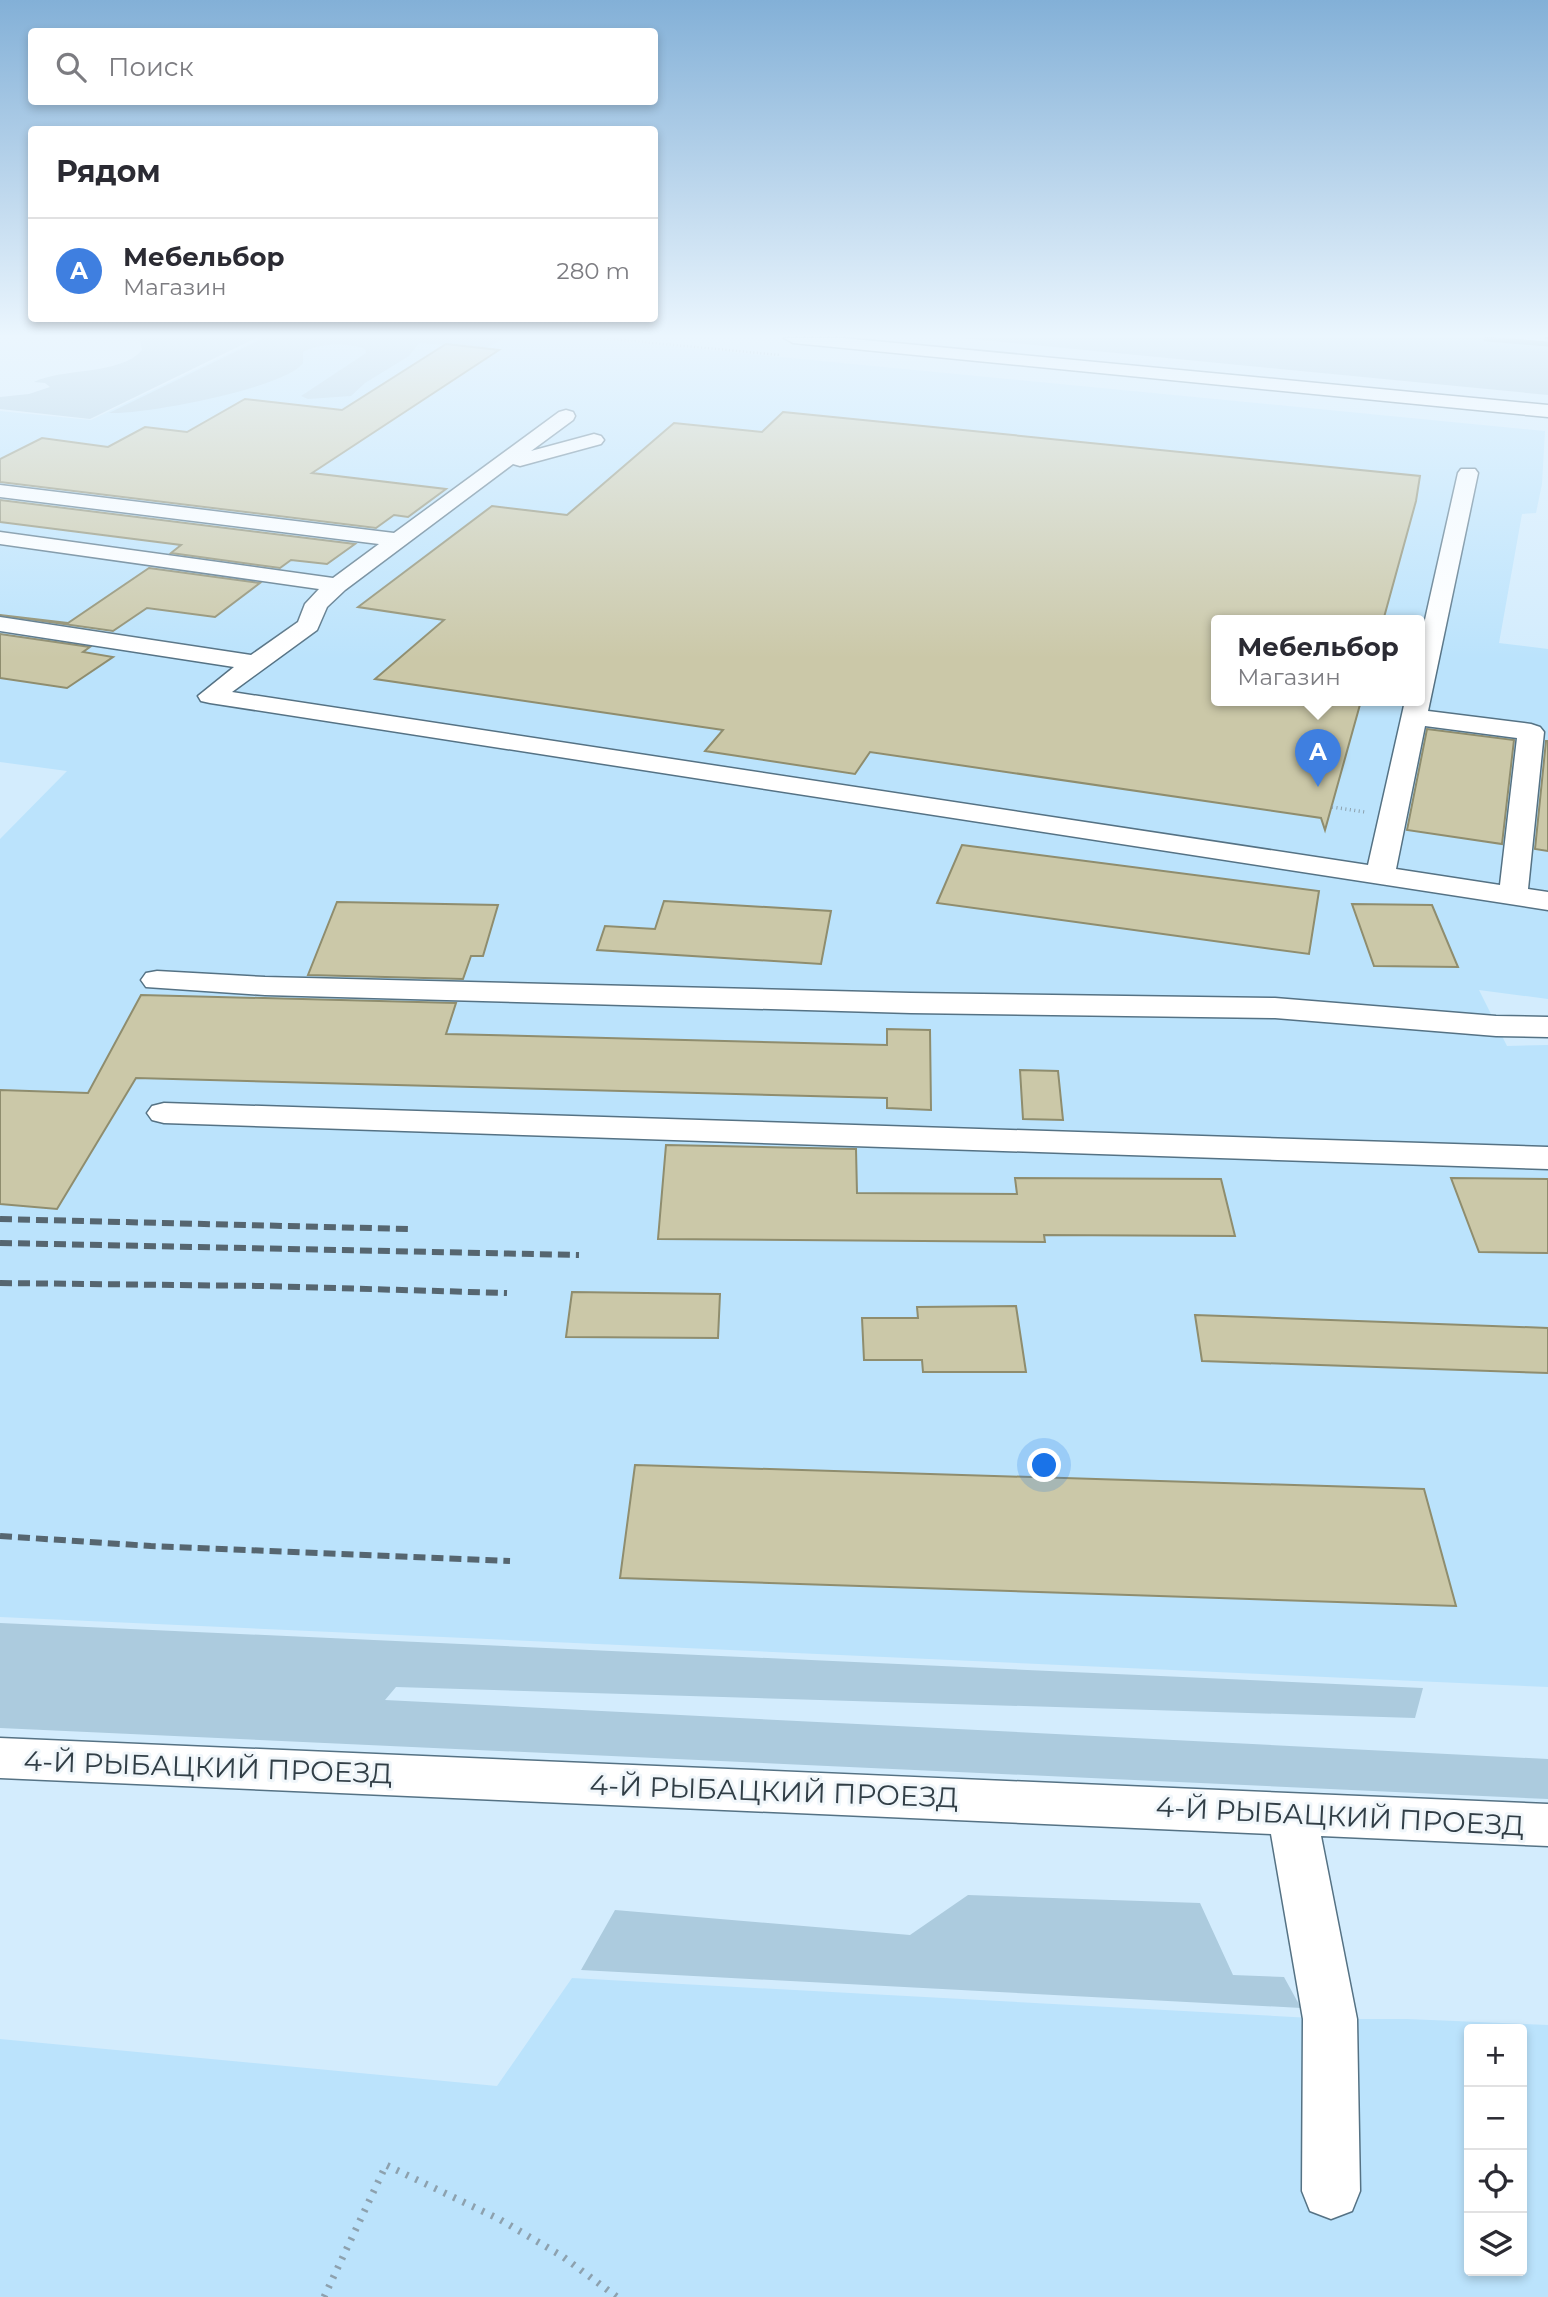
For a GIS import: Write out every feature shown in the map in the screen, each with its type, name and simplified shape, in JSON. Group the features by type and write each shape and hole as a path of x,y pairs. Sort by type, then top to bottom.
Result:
{"street":[{"path":"527,445 337,585 316,604 309,625 210,696 1548,901"},
{"path":"500,466 575,445"},
{"path":"1425,669 1468,473"},
{"path":"0,491 398,540"},
{"path":"0,538 337,585"},
{"path":"178,585 316,604"},
{"path":"0,624 253,663"},
{"path":"1380,875 1417,706"},
{"path":"1421,706 1531,732 1513,896"},
{"path":"157,980 265,986 911,1003 1275,1008 1496,1026 1548,1027"},
{"path":"164,1113 1548,1158"},
{"name":"4-Й РЫБАЦКИЙ ПРОЕЗД","path":"0,1758 1548,1825"},
{"path":"1292,1813 1330,2019 1331,2191"}],"path":[{"path":"324,2297 386,2165 499,2219 562,2256 617,2297"}],"shaded area":[{"path":"0,445 1544,445 1542,484 1536,513 1522,514 1499,643 1548,649 1548,999 1479,990 1507,1046 1548,1045 1548,1687 0,1617 0,839 67,771 0,762"},
{"path":"0,1623 1423,1688 1415,1718 396,1687 385,1700 1548,1759 1548,1799 0,1728"},
{"path":"968,1895 1200,1903 1233,1975 1284,1977 1301,2008 581,1970 615,1910 910,1935"},
{"path":"572,1978 1330,2019 1524,2024 1464,2024 1464,2276 1527,2276 1527,2024 1548,2025 1548,2297 0,2297 0,2039 497,2086"}],"building":[{"path":"28,445 354,445 312,473 446,489 408,517 394,515 376,528 0,482 0,459"},
{"path":"648,445 1113,445 1420,476 1416,501 1385,615 1211,615 1211,706 1360,706 1325,830 1321,818 870,752 855,774 705,751 723,730 375,679 444,620 358,607 492,506 567,515"},
{"path":"0,500 355,544 327,564 291,560 280,568 171,553 181,545 0,522"},
{"path":"149,568 260,583 215,617 147,608 113,631 0,615 68,623"},
{"path":"0,634 90,647 83,652 113,657 67,688 0,678"},
{"path":"1427,729 1514,740 1502,844 1407,830"},
{"path":"1548,741 1548,851 1535,849"},
{"path":"962,845 1319,891 1309,954 937,903"},
{"path":"664,901 831,911 821,964 597,950 605,926 655,929"},
{"path":"337,902 498,905 483,956 471,956 463,979 308,975"},
{"path":"1352,904 1432,905 1458,967 1374,966"},
{"path":"141,995 456,1003 446,1034 887,1045 887,1029 930,1030 931,1110 887,1108 887,1098 136,1078 57,1209 0,1204 0,1090 88,1093"},
{"path":"1020,1070 1058,1071 1063,1120 1023,1119"},
{"path":"666,1145 856,1149 857,1193 1017,1194 1015,1178 1221,1179 1235,1236 1044,1235 1045,1242 658,1239"},
{"path":"1451,1178 1548,1179 1548,1253 1479,1252"},
{"path":"572,1292 720,1294 718,1338 566,1337"},
{"path":"1016,1306 1026,1372 923,1372 922,1360 864,1360 862,1318 918,1318 917,1307"},
{"path":"1195,1315 1548,1328 1548,1373 1202,1361"},
{"path":"635,1465 1424,1489 1456,1606 620,1578"}],"railway":[{"path":"0,1219 408,1229"},
{"path":"0,1243 579,1255"},
{"path":"0,1283 263,1286 507,1293"},
{"path":"0,1536 151,1546 510,1561"}],"place":[{"name":"Мебельбор","path":"1318,787"}]}
